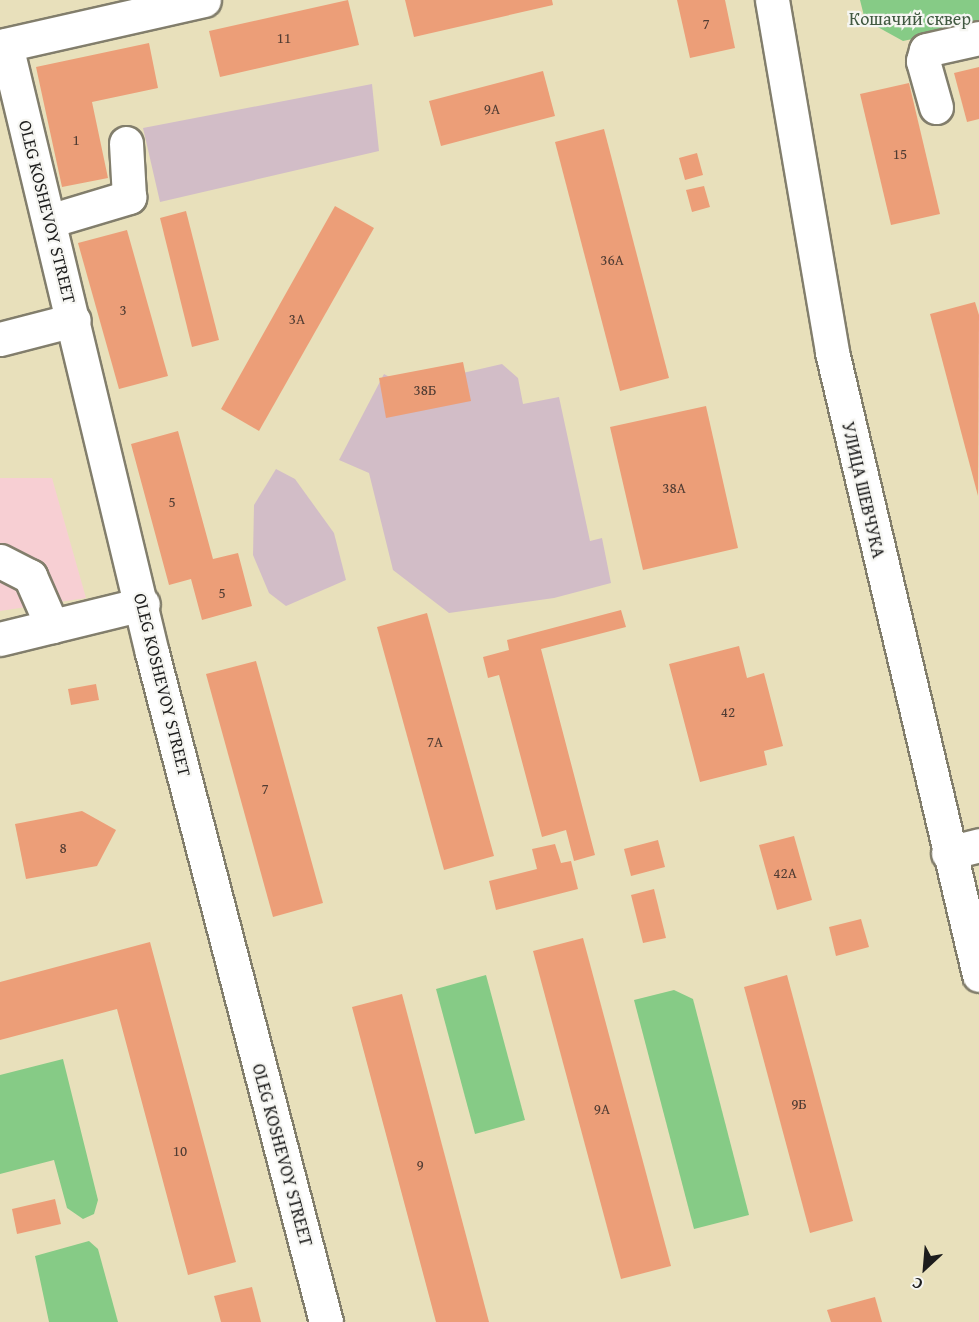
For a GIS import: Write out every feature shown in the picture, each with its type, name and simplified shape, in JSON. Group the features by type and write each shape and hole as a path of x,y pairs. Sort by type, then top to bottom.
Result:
{"street":[{"path":"3,46 128,9 204,0"},
{"name":"УЛИЦА ШЕВЧУКА","path":"772,0 832,352 948,853 979,975"},
{"path":"936,107 923,61 926,50 979,38"},
{"name":"OLEG KOSHEVOY STREET","path":"3,46 326,1322"},
{"path":"49,221 129,197 126,142"},
{"path":"0,339 74,320"},
{"path":"0,561 30,576 52,626"},
{"path":"0,639 143,604"},
{"path":"948,853 979,845"}],"shaded area":[{"path":"372,84 379,151 160,202 143,128"},
{"path":"502,364 518,378 523,404 559,397 590,541 602,538 611,583 554,598 449,613 393,570 369,473 339,460 384,374 406,386"},
{"path":"276,469 295,479 334,533 346,580 286,606 269,593 253,555 254,505"},
{"path":"0,478 52,478 86,598 0,611"}],"green space":[{"name":"Кошачий сквер","path":"860,0 979,0 979,25 903,41 865,20"},
{"path":"486,975 525,1120 475,1134 436,989"},
{"path":"674,990 693,999 749,1215 694,1229 634,1000"},
{"path":"63,1059 98,1200 94,1214 83,1219 67,1208 54,1160 0,1174 0,1075"},
{"path":"89,1241 98,1249 118,1322 49,1322 35,1256"}],"building":[{"path":"348,0 359,45 220,77 209,31"},
{"path":"405,0 552,0 553,5 414,37"},
{"path":"677,0 725,0 735,48 690,58"},
{"path":"149,43 158,88 92,102 108,178 62,187 36,67"},
{"path":"979,67 979,119 967,122 954,73"},
{"path":"543,71 555,116 441,146 429,101"},
{"path":"909,83 940,214 891,225 860,94"},
{"path":"604,129 669,378 620,391 555,142"},
{"path":"697,153 703,175 685,180 679,158"},
{"path":"704,186 710,207 692,212 686,190"},
{"path":"335,206 374,228 259,431 221,409"},
{"path":"186,211 219,340 192,347 160,218"},
{"path":"127,230 168,376 119,389 78,243"},
{"path":"975,302 979,315 978,496 930,314"},
{"path":"463,362 471,401 386,418 379,378"},
{"path":"706,406 738,548 643,570 610,427"},
{"path":"178,431 213,559 238,553 252,606 202,620 191,579 169,585 131,444"},
{"path":"621,610 626,627 541,649 595,855 574,861 566,830 542,837 499,675 488,678 483,657 509,650 507,640"},
{"path":"427,613 494,856 444,870 377,627"},
{"path":"739,646 747,678 764,673 783,746 764,751 767,765 700,782 669,664"},
{"path":"256,661 323,903 273,917 206,674"},
{"path":"96,684 99,700 71,705 68,689"},
{"path":"82,811 116,830 97,866 26,879 15,824"},
{"path":"794,836 812,900 777,910 759,845"},
{"path":"658,840 665,867 631,876 624,849"},
{"path":"555,844 561,863 571,861 578,889 496,910 489,881 537,869 532,849"},
{"path":"654,889 666,938 643,943 631,895"},
{"path":"861,919 869,947 836,956 829,927"},
{"path":"583,938 671,1266 621,1279 533,951"},
{"path":"150,942 236,1262 188,1275 117,1009 0,1040 0,982"},
{"path":"787,975 853,1221 810,1233 744,987"},
{"path":"402,994 489,1322 436,1322 352,1007"},
{"path":"55,1199 61,1224 17,1234 12,1209"},
{"path":"252,1287 261,1322 221,1322 214,1296"},
{"path":"875,1297 882,1322 831,1322 827,1310"}]}
